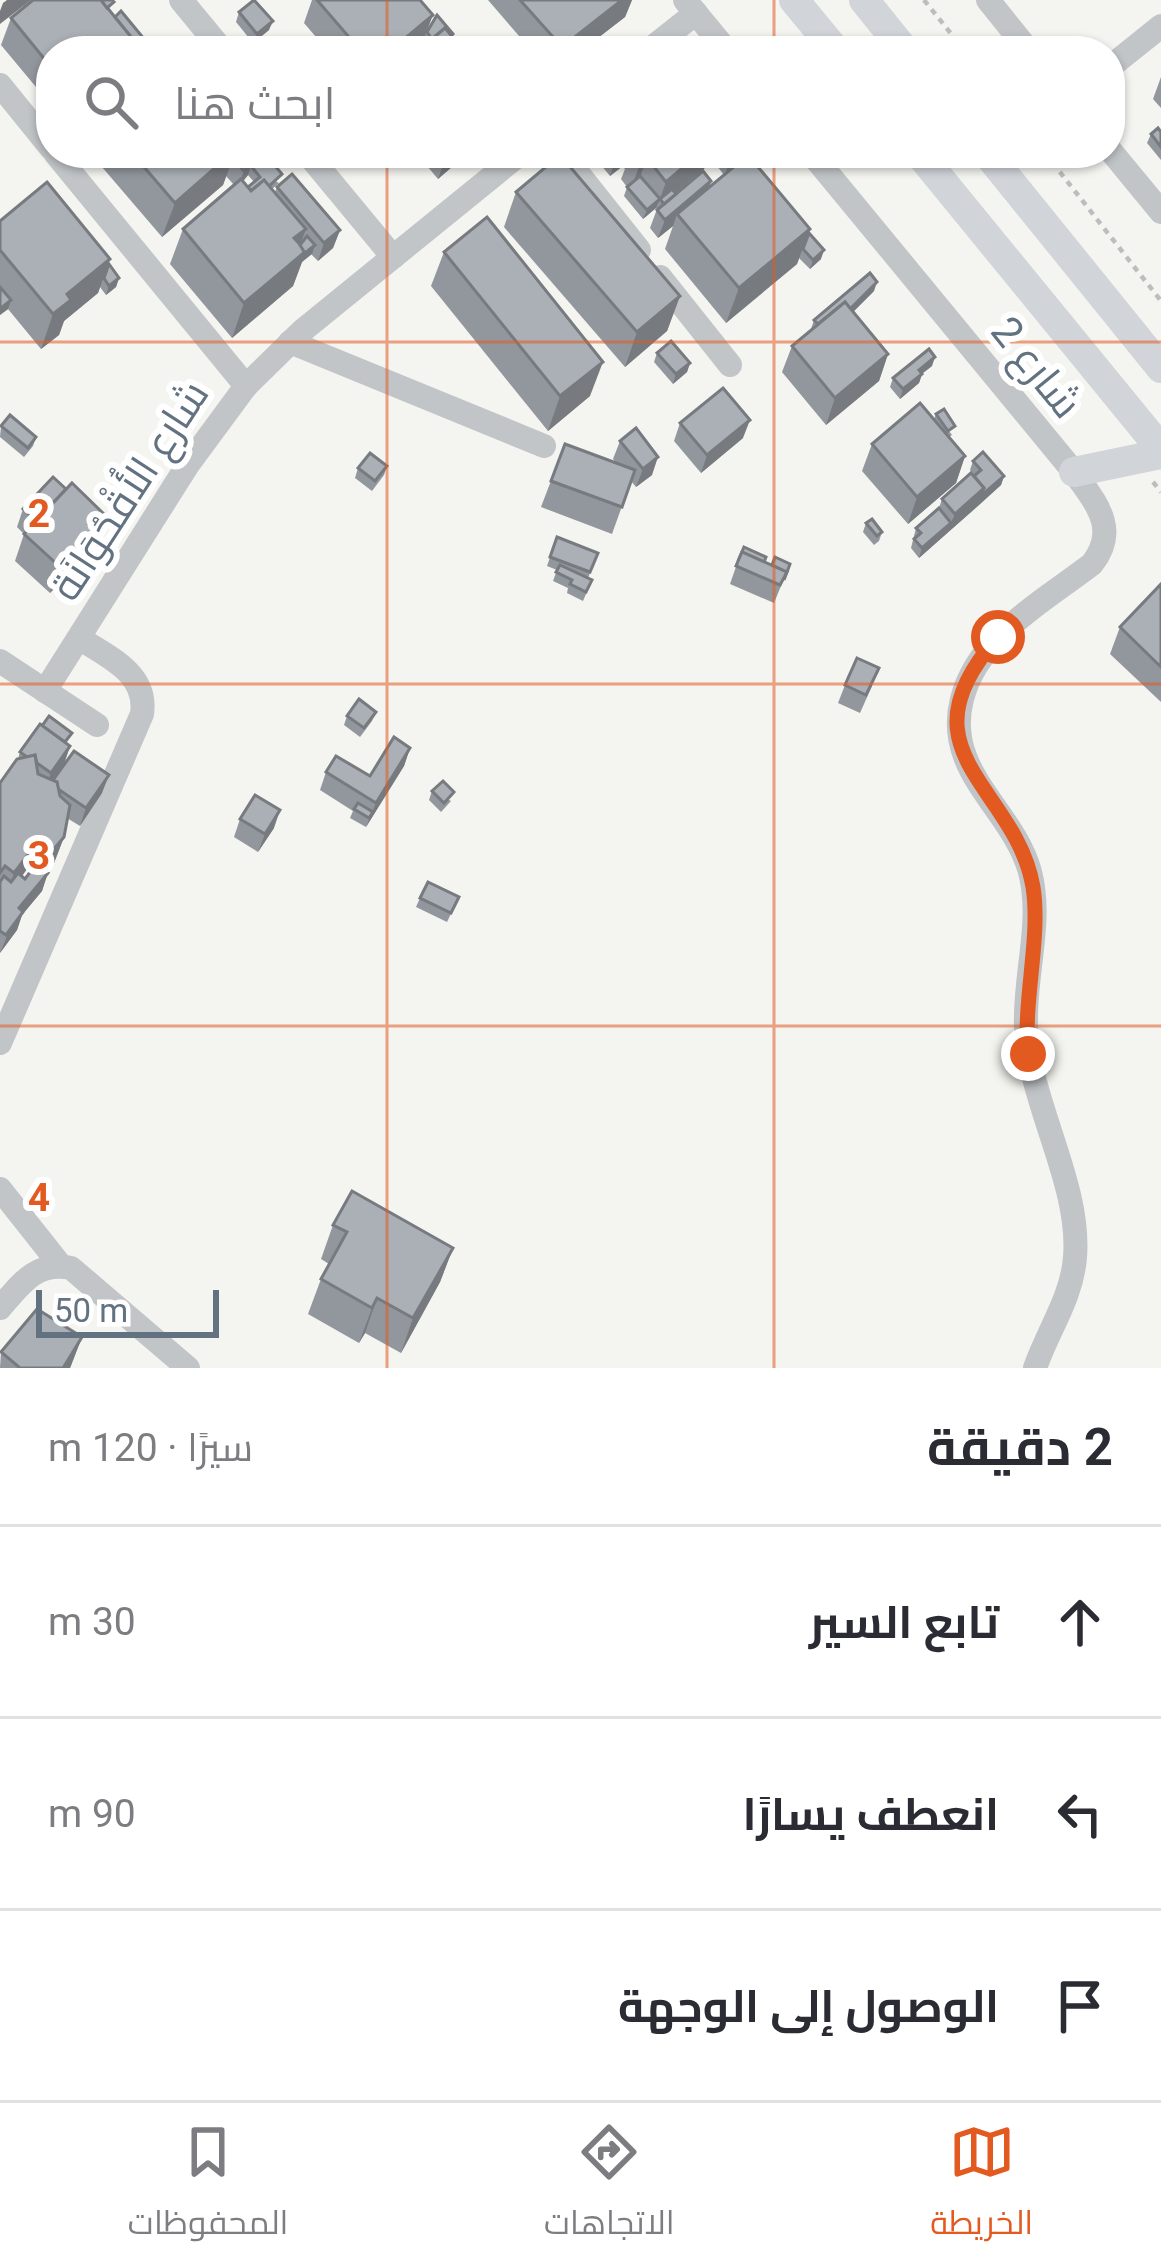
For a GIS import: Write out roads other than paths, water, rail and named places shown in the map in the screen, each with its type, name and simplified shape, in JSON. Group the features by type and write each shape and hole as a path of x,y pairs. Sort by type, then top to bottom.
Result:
{"main road":[{"path":"794,0 824,36"},
{"path":"864,0 893,36"},
{"path":"931,168 1161,452 1073,472"},
{"path":"999,168 1161,368"}],"street":[{"path":"181,0 211,36"},
{"path":"988,0 1017,36"},
{"path":"662,36 691,6 715,36"},
{"path":"1125,55 1161,26"},
{"path":"0,85 36,129"},
{"path":"68,168 246,386"},
{"path":"319,168 392,256"},
{"name":"شارع الأُقْحُوَانَة","path":"45,691 187,466 246,386 290,342 502,168"},
{"path":"574,168 730,364"},
{"name":"شارع 2","path":"823,168 1101,512 1104,545 1092,564 1013,624 975,667 962,700 958,736 980,790 1022,852 1034,891 1025,999 1028,1054 1075,1237 1067,1294 1035,1368"},
{"path":"1125,168 1161,212"},
{"path":"290,342 544,446"},
{"path":"0,1043 142,714 143,694 134,676 79,638"},
{"path":"0,662 97,725"},
{"path":"0,1189 61,1266"},
{"path":"0,1308 33,1273 61,1266 80,1272 188,1368"},
{"path":"146,1368 165,1348"}]}
